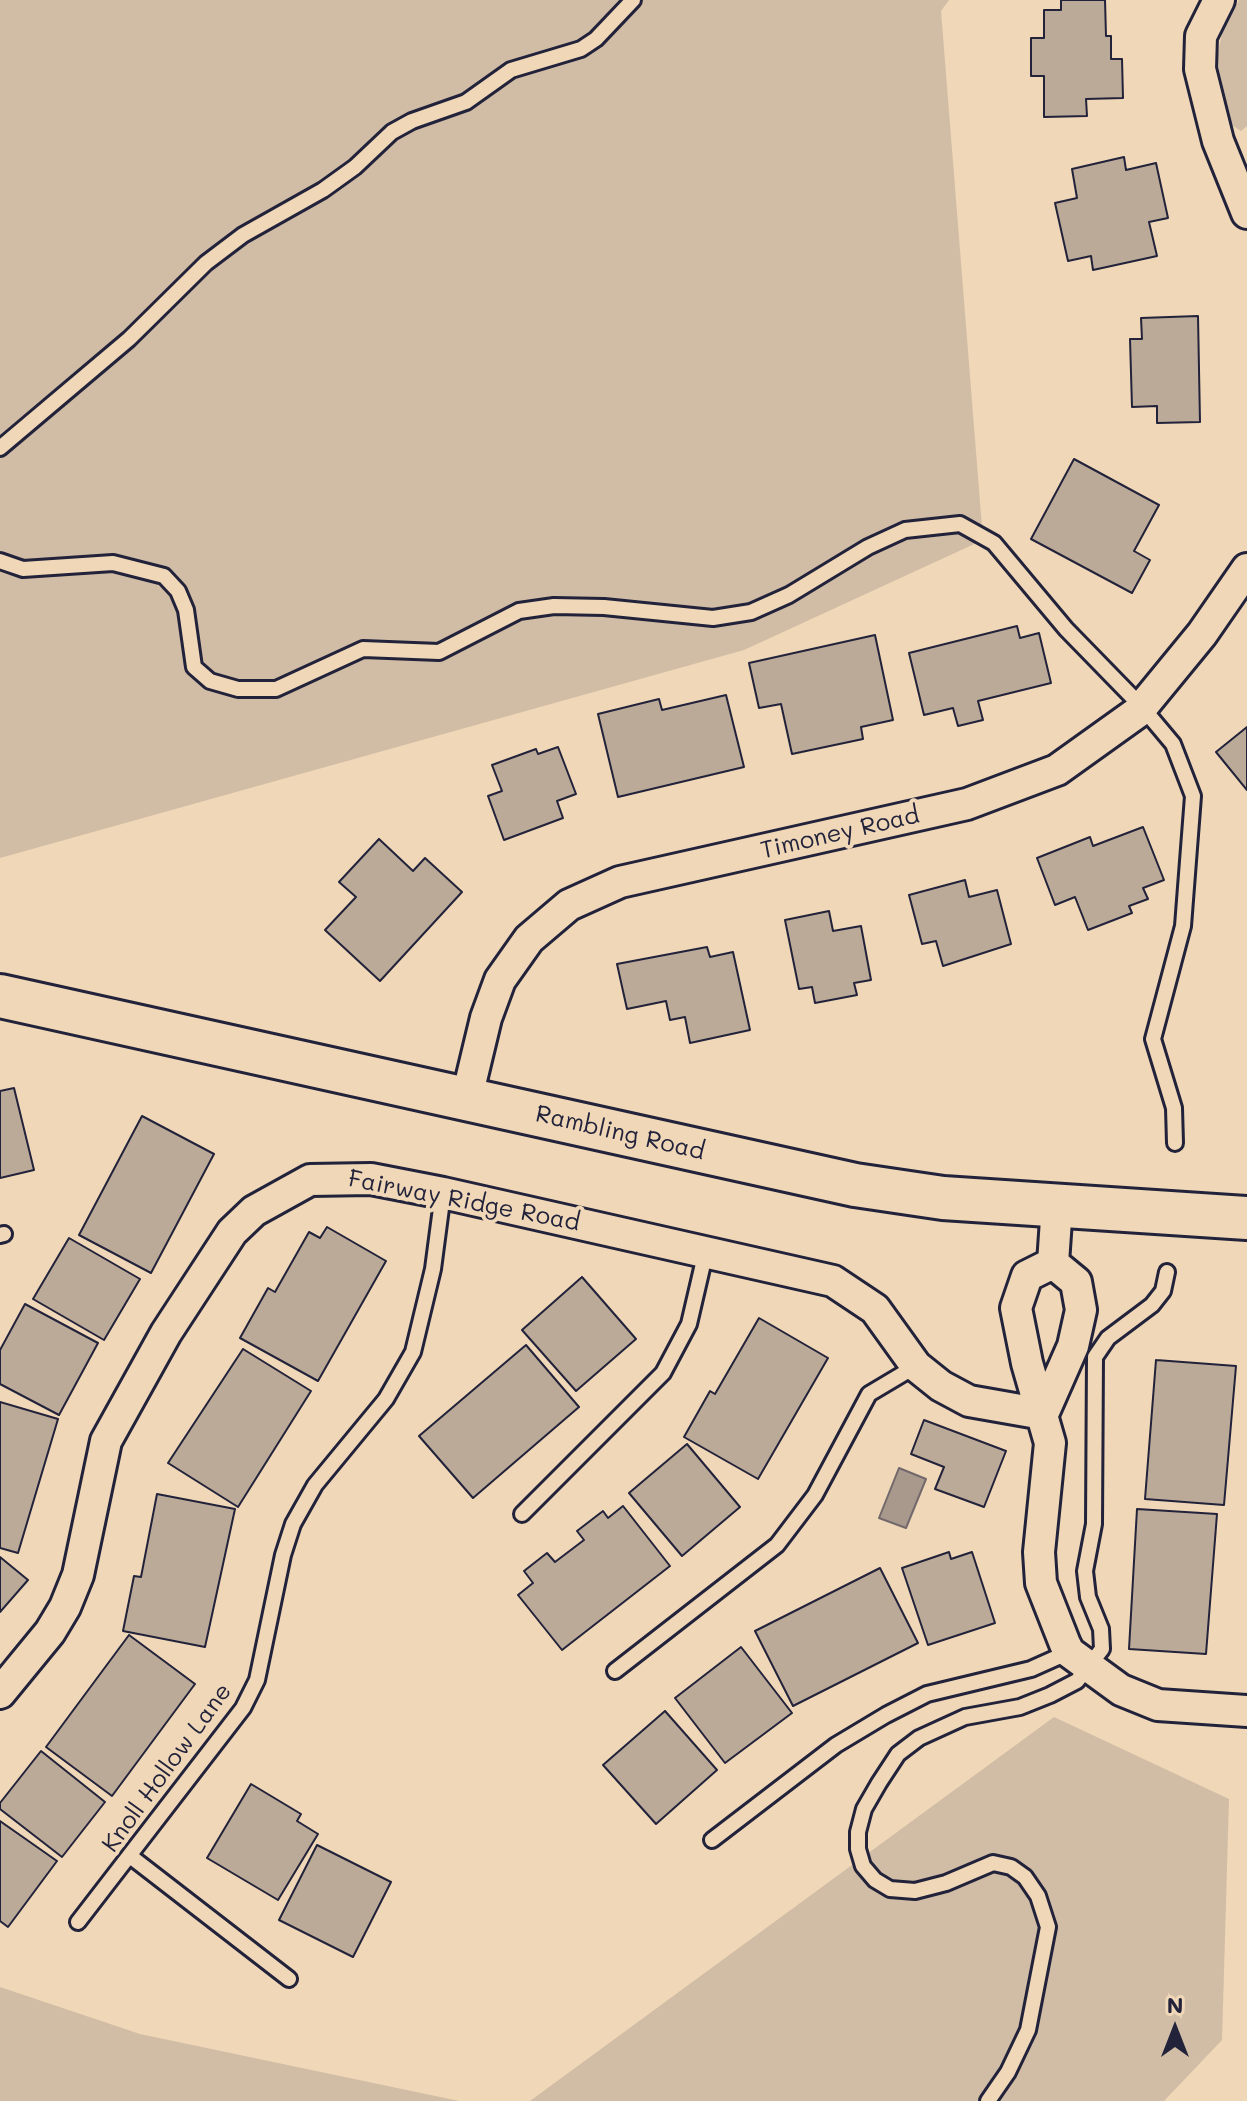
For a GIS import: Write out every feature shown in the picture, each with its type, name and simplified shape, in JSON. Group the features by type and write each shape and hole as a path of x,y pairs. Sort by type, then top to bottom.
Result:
{"street":[{"path":"1219,0 1201,36 1200,69 1218,141 1247,213"},
{"name":"Timoney Road","path":"467,1097 486,1018 500,980 529,939 569,905 620,882 967,804 1057,770 1142,707 1202,634 1247,569"},
{"name":"Rambling Road","path":"0,996 855,1185 943,1198 1247,1218"},
{"name":"Fairway Ridge Road","path":"0,1693 50,1632 65,1607 78,1575 106,1441 166,1333 232,1232 254,1211 310,1180 371,1179 833,1281 875,1309 916,1366 969,1401 1043,1414"},
{"path":"1053,1263 1057,1205"},
{"path":"1053,1263 1027,1276 1016,1308 1050,1443 1039,1552 1041,1583 1079,1659 1121,1690 1158,1705 1247,1711"},
{"path":"1043,1414 1073,1346 1081,1310 1076,1282 1053,1263"},
{"path":"1023,1340 1073,1346"}],"lane":[{"path":"0,448 129,339 206,263 243,235 323,190 355,167 392,132 466,102 511,70 589,44 633,0"},
{"path":"0,561 23,569 113,563 164,576 178,591 186,610 194,667 210,681 238,689 276,689 363,649 439,652 519,611 542,607 604,607 713,618 751,612 789,595 868,547 905,530 960,524 994,543 1066,629 1142,707 1173,744 1193,796 1183,926 1153,1039 1174,1108 1175,1143"},
{"name":"Knoll Hollow Lane","path":"78,1922 243,1708 257,1680 283,1555 293,1524 315,1485 386,1399 413,1352 433,1269 443,1193"},
{"path":"522,1514 663,1373 689,1324 706,1251"},
{"path":"712,1840 836,1745 927,1694 1079,1659 1102,1649 1103,1640 1088,1597 1085,1571 1094,1524 1095,1357 1108,1338 1152,1305 1163,1291 1167,1272"},
{"path":"615,1671 777,1545 815,1495 869,1394 916,1366"},
{"path":"988,2101 1008,2072 1028,2030 1048,1927 1038,1896 1025,1877 1011,1867 993,1863 946,1883 915,1891 890,1889 875,1880 863,1866 858,1849 858,1832 864,1809 898,1754 919,1738 965,1717 1020,1707 1077,1681 1079,1659"},
{"path":"130,1856 289,1979"}],"shaded area":[{"path":"0,0 949,0 941,11 983,540 744,650 0,858"},
{"path":"1239,0 1247,0 1247,126 1241,131 1232,125 1222,99 1216,63 1222,33"},
{"path":"899,1468 926,1479 906,1528 879,1518"},
{"path":"1054,1717 1229,1799 1222,2040 1164,2101 530,2101"},
{"path":"0,1987 140,2034 459,2101 0,2101"}],"building":[{"path":"1061,0 1105,0 1106,36 1111,36 1111,59 1122,59 1123,98 1086,99 1087,116 1044,117 1044,76 1031,76 1031,38 1044,38 1044,10 1061,10"},
{"path":"1124,157 1126,170 1156,163 1168,218 1149,222 1157,256 1093,270 1091,256 1068,261 1055,203 1077,198 1072,169"},
{"path":"1198,316 1200,422 1157,423 1157,406 1132,407 1130,339 1142,339 1141,318"},
{"path":"1074,459 1159,505 1134,551 1150,560 1132,593 1031,539"},
{"path":"1017,626 1020,638 1039,633 1051,683 978,701 983,720 958,726 953,708 924,715 909,653"},
{"path":"875,635 893,720 861,727 863,739 792,754 781,704 759,708 749,663"},
{"path":"726,695 744,767 618,797 598,714 659,699 662,710"},
{"path":"1247,727 1247,790 1216,752"},
{"path":"558,747 576,794 557,801 563,818 504,840 488,796 502,791 492,765 536,749 538,754"},
{"path":"1143,827 1164,880 1143,888 1148,899 1129,906 1132,913 1088,930 1075,897 1055,905 1037,858 1090,837 1093,846"},
{"path":"379,839 413,871 425,858 462,892 380,981 325,930 356,897 339,882"},
{"path":"965,880 969,897 997,890 1011,944 943,966 936,941 922,944 909,895"},
{"path":"829,911 833,931 861,926 871,980 854,983 857,995 815,1003 812,987 799,989 785,920"},
{"path":"707,947 710,957 733,952 750,1030 690,1043 685,1017 670,1020 666,1001 627,1009 617,964"},
{"path":"14,1088 34,1170 0,1178 0,1091"},
{"path":"142,1116 214,1154 151,1273 79,1235"},
{"path":"327,1227 386,1261 318,1381 240,1338 268,1288 275,1292 309,1232 320,1238"},
{"path":"69,1238 140,1279 104,1340 33,1299"},
{"path":"582,1277 636,1339 576,1391 522,1330"},
{"path":"25,1304 98,1343 59,1415 0,1384 0,1350"},
{"path":"759,1318 828,1358 758,1479 684,1437 710,1391 715,1394"},
{"path":"526,1345 579,1407 473,1498 419,1436"},
{"path":"243,1349 311,1391 238,1507 168,1463"},
{"path":"1156,1360 1236,1366 1224,1505 1145,1499"},
{"path":"0,1402 58,1419 18,1553 0,1548"},
{"path":"924,1420 1006,1451 984,1507 935,1489 944,1467 911,1454"},
{"path":"687,1444 740,1507 682,1556 629,1493"},
{"path":"157,1494 235,1509 205,1647 123,1631 134,1576 141,1577"},
{"path":"623,1506 670,1566 562,1650 518,1595 533,1583 524,1571 547,1553 555,1562 584,1540 577,1531 603,1511 608,1518"},
{"path":"1137,1509 1217,1514 1206,1654 1129,1649"},
{"path":"949,1552 951,1559 972,1552 995,1623 928,1645 902,1568"},
{"path":"0,1557 28,1580 0,1612"},
{"path":"880,1568 918,1643 793,1706 755,1631"},
{"path":"129,1635 195,1684 112,1796 46,1747"},
{"path":"741,1647 792,1713 725,1763 675,1698"},
{"path":"665,1711 717,1770 656,1824 603,1765"},
{"path":"41,1751 105,1802 62,1857 0,1809 0,1803"},
{"path":"251,1784 301,1814 297,1821 318,1834 278,1900 207,1858"},
{"path":"0,1821 57,1861 8,1927 0,1921"},
{"path":"317,1845 391,1882 353,1957 279,1920"}]}
